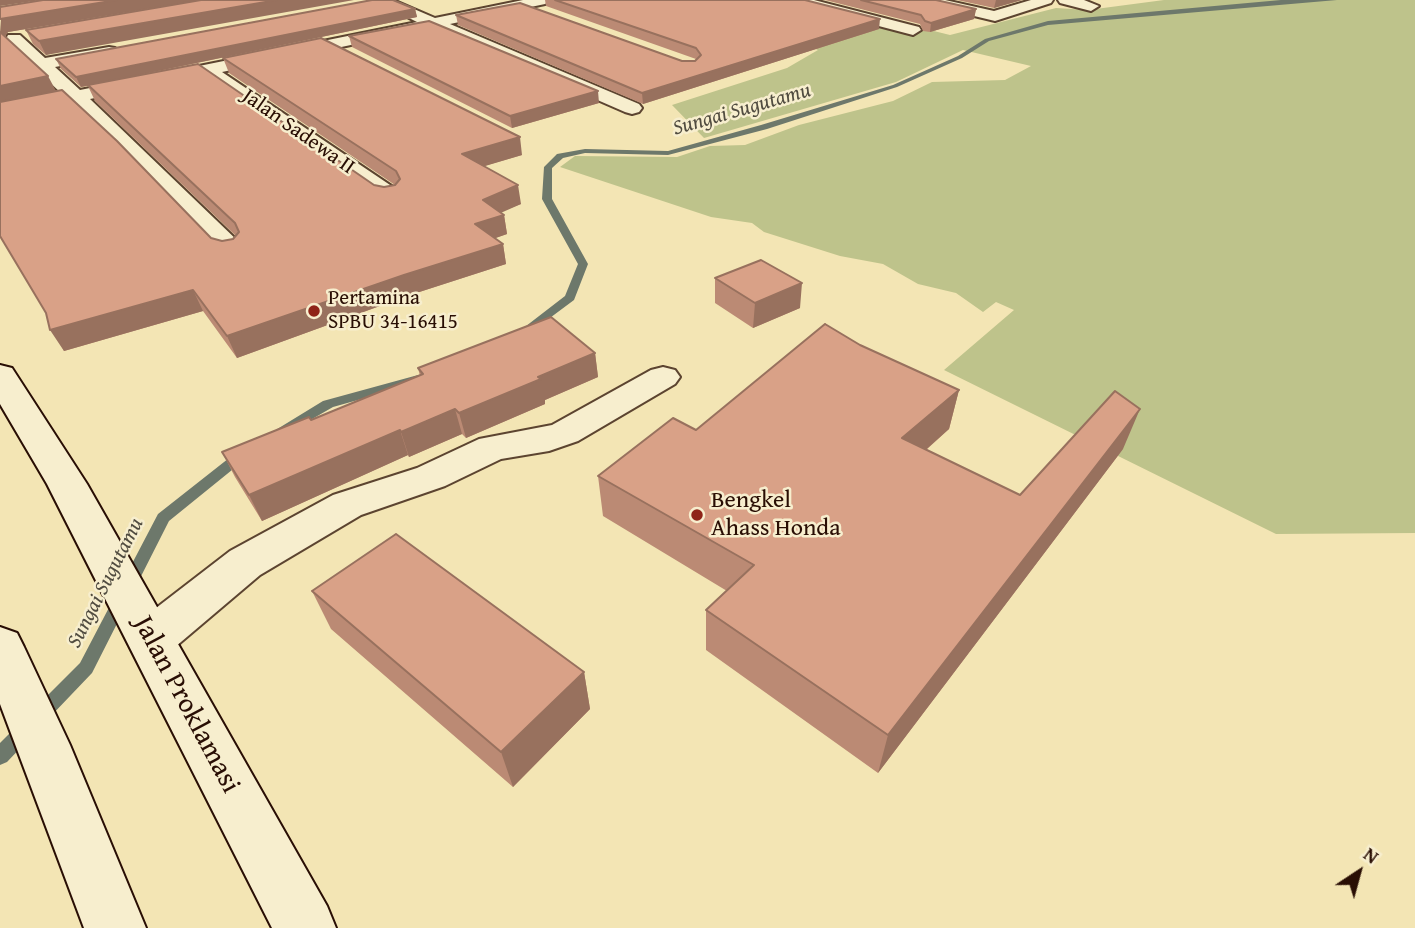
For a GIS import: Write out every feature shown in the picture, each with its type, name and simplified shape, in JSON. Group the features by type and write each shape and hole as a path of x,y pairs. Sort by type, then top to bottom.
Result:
{"street":[{"path":"796,0 912,30"},
{"path":"925,0 995,16 1046,0"},
{"path":"1065,0 1091,6"},
{"path":"377,1 632,108"},
{"path":"0,112 523,5 546,7"},
{"path":"41,35 14,39 135,152 231,250"},
{"path":"325,44 350,56"},
{"path":"43,64 121,49"},
{"name":"Jalan Sadewa II","path":"206,69 390,195"},
{"name":"Jalan Proklamasi","path":"0,375 67,484 306,928"},
{"path":"147,632 245,563 346,505 431,477 492,449 549,439 565,433 663,377"},
{"path":"4,653 44,745 115,928"}],"green space":[{"path":"1164,0 1415,0 1415,533 1276,534 944,370 1014,310 996,302 983,312 956,293 918,284 883,264 840,256 764,232 752,223 711,217 560,167 575,156 677,157 710,146 745,145 799,125 893,101 932,82 1005,80 1031,66 963,50 896,82 704,138 672,105 787,68 818,50 787,38 861,13 950,35 1056,8 1088,10"}],"building":[{"path":"43,0 117,0 0,19 0,7"},
{"path":"201,0 277,0 39,41 26,30"},
{"path":"372,0 393,0 415,9 76,77 56,59"},
{"path":"555,0 805,0 880,19 642,93 456,15 520,3 682,61 695,61 701,55 696,48"},
{"path":"861,0 936,0 976,9 931,23 925,21 921,15"},
{"path":"429,21 598,91 510,116 349,36"},
{"path":"0,32 48,76 0,86"},
{"path":"321,38 520,137 462,154 518,185 483,200 504,215 475,224 503,244 227,336 193,290 50,330 46,313 0,236 0,102 62,90 117,141 211,238 222,241 233,239 239,232 235,223 88,85 198,64 374,185 395,185 400,179 396,171 223,58"},
{"path":"761,260 802,283 755,303 715,278"},
{"path":"551,317 595,353 459,413 455,409 401,432 400,430 249,495 222,452 309,417 311,420 423,374 418,368"},
{"path":"825,324 860,345 959,390 902,438 1020,495 1115,391 1140,409 888,735 706,610 754,565 598,476 673,418 696,430"},
{"path":"396,534 584,672 501,752 312,591"}],"waterway":[{"name":"Sungai Sugutamu","path":"523,333 570,298 583,264 547,199 548,167 560,156 585,151 668,153 764,127 895,86 960,57 987,40 1048,23 1281,2 1334,0"},
{"name":"Sungai Sugutamu","path":"281,431 328,404 418,379"},
{"name":"Sungai Sugutamu","path":"0,756 86,668 163,518 243,454"}],"place":[{"name":"Pertamina SPBU 34-16415","path":"314,311"},
{"name":"Bengkel Ahass Honda","path":"697,515"}]}
